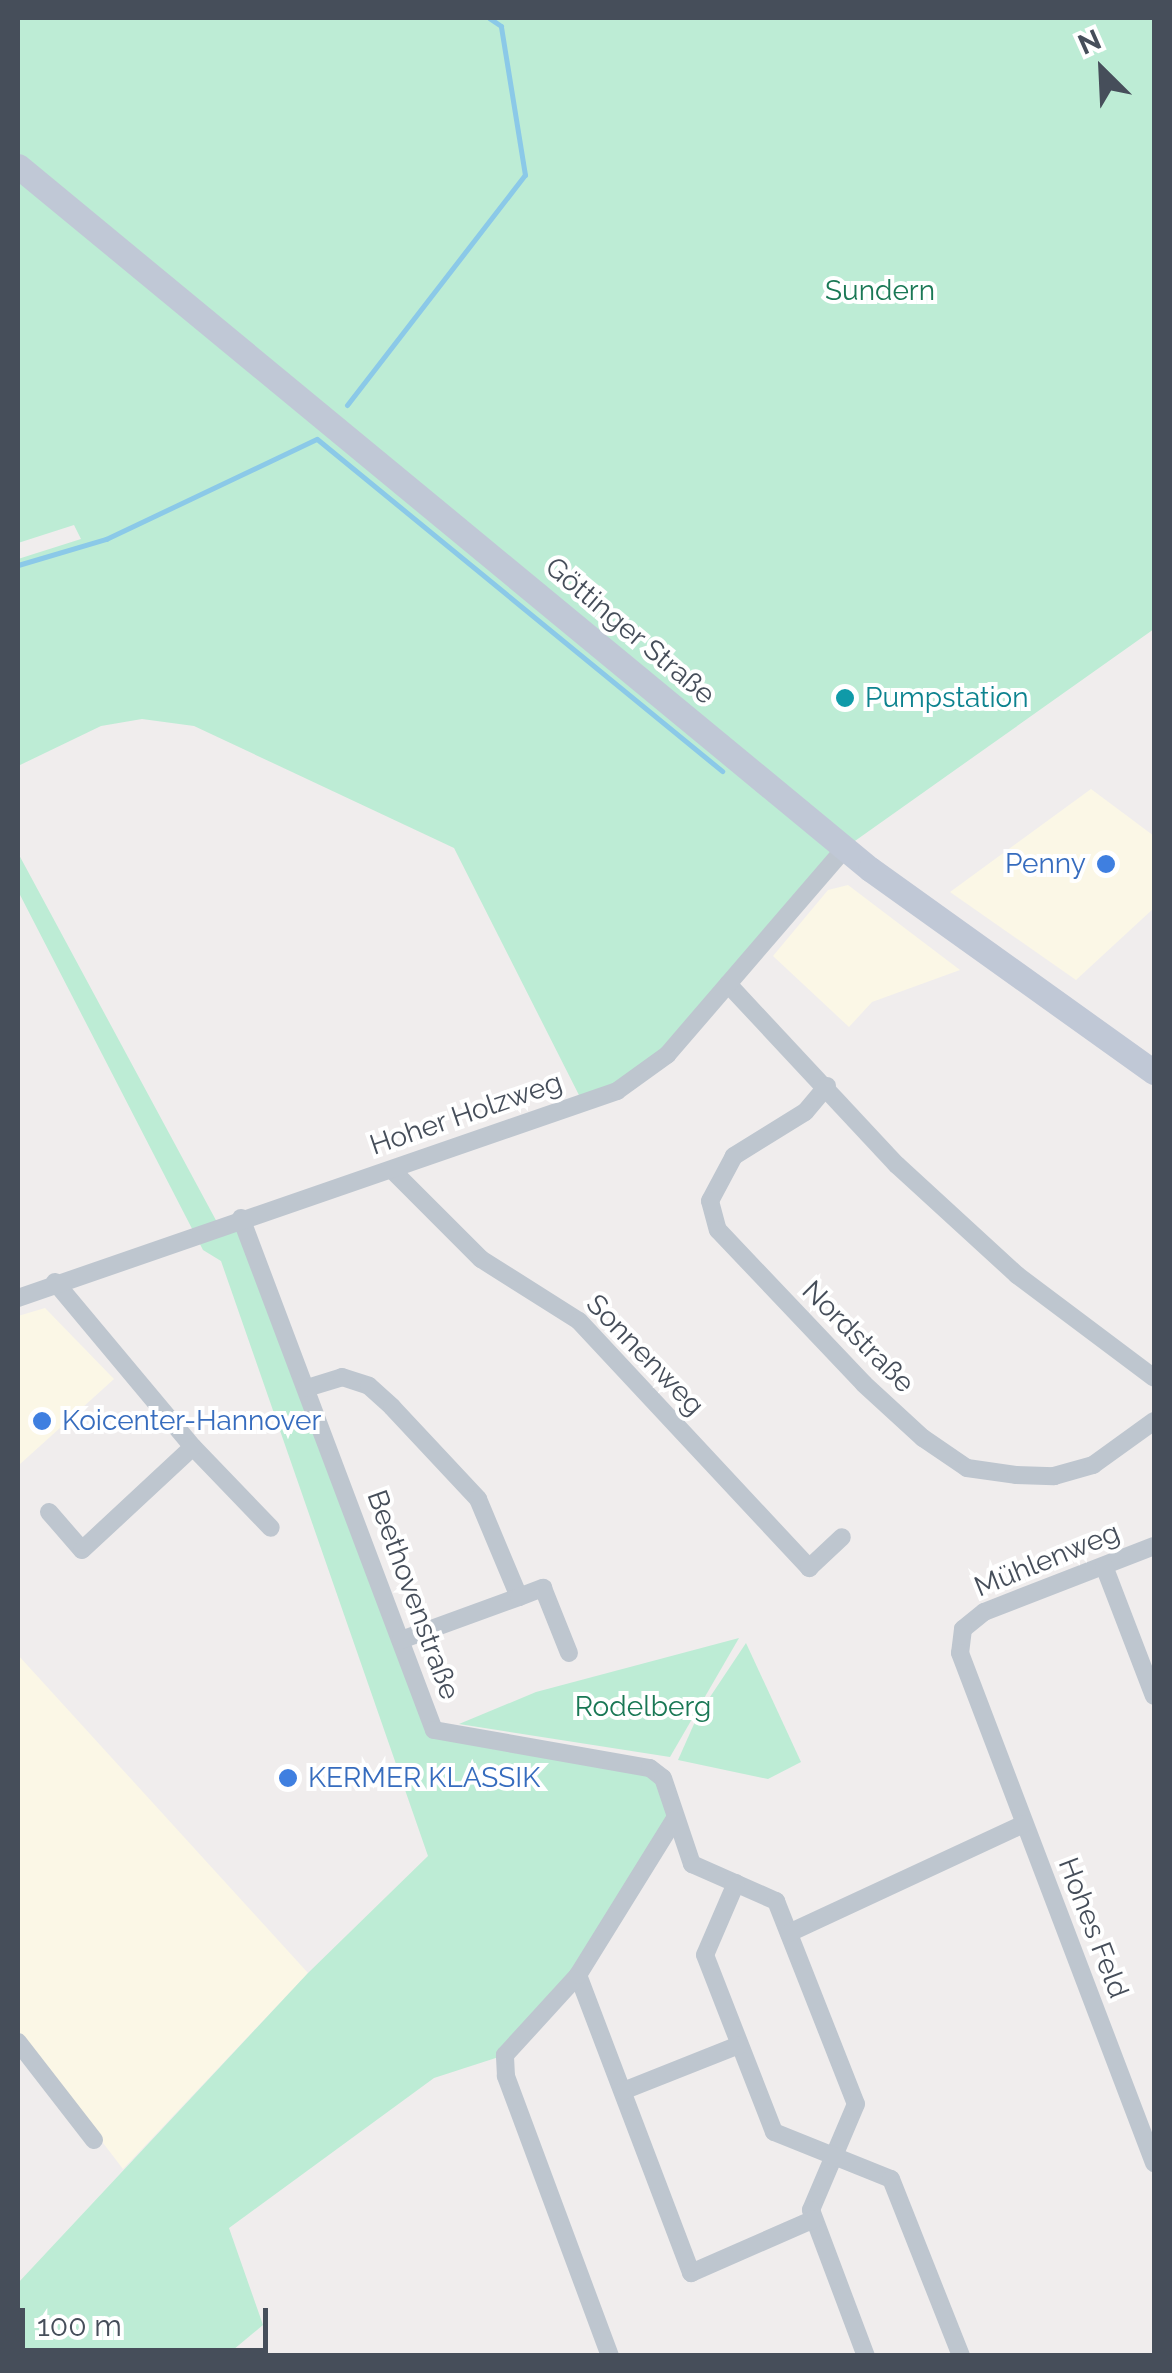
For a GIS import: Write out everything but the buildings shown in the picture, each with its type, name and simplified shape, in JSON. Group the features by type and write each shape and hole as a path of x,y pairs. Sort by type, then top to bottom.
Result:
{"street":[{"name":"Göttinger Straße","path":"18,166 845,848 1154,1072"},
{"name":"Hoher Holzweg","path":"18,1298 55,1282 616,1091 667,1054 845,848"},
{"path":"728,984 897,1165 1017,1275 1154,1378"},
{"name":"Nordstraße","path":"826,1086 805,1112 734,1156 710,1201 718,1230 864,1384 922,1438 967,1468 1016,1475 1054,1476 1093,1464 1154,1421"},
{"name":"Sonnenweg","path":"392,1170 481,1259 578,1321 809,1568 842,1536"},
{"name":"Beethovenstraße","path":"241,1218 434,1730 650,1768 663,1778 692,1864 776,1901 856,2104 811,2210 814,2219"},
{"path":"55,1282 193,1447 271,1528"},
{"path":"307,1388 342,1378 369,1386 392,1407 478,1499 519,1596"},
{"path":"48,1512 82,1550 193,1447"},
{"name":"Mühlenweg","path":"964,1629 984,1612 1154,1546"},
{"path":"1104,1566 1154,1696"},
{"path":"401,1640 543,1588 569,1653"},
{"name":"Hohes Feld","path":"964,1629 960,1654 1154,2163"},
{"path":"610,2356 506,2076 506,2055 578,1975 674,1820"},
{"path":"789,1933 1024,1824"},
{"path":"736,1882 705,1955 774,2132 892,2179 961,2356"},
{"path":"578,1975 691,2273 814,2219 866,2356"},
{"path":"18,2042 94,2140"},
{"path":"623,2092 738,2045"}],"shaded area":[{"path":"1091,789 1154,836 1154,908 1076,980 950,892"},
{"path":"848,885 960,970 872,1002 849,1027 773,956 828,890"},
{"name":"Koicenter-Hannover","path":"45,1308 114,1379 19,1465 18,1316"},
{"path":"18,1655 308,1973 123,2169 18,2032"}],"green space":[{"name":"Sundern","path":"18,18 1154,18 1154,629 845,848 667,1055 583,1103 454,848 194,726 142,719 101,726 18,766 18,559 81,539 74,525 18,543"},
{"path":"18,853 218,1224 241,1218 434,1730 650,1768 674,1820 578,1975 505,2055 434,2078 229,2228 263,2325 227,2355 18,2355 18,2283 308,1973 428,1856 221,1261 203,1250 18,891"},
{"name":"Rodelberg","path":"739,1638 670,1757 459,1724 536,1692"},
{"path":"746,1643 801,1762 768,1779 678,1760 698,1715"}],"waterway":[{"path":"347,405 525,175 501,26 489,18"},
{"path":"18,565 106,539 317,439 722,771"}],"place":[{"name":"Pumpstation","path":"845,698"},
{"name":"Penny","path":"1106,864"},
{"name":"Koicenter-Hannover","path":"42,1421"},
{"name":"KERMER KLASSIK","path":"288,1778"}]}
